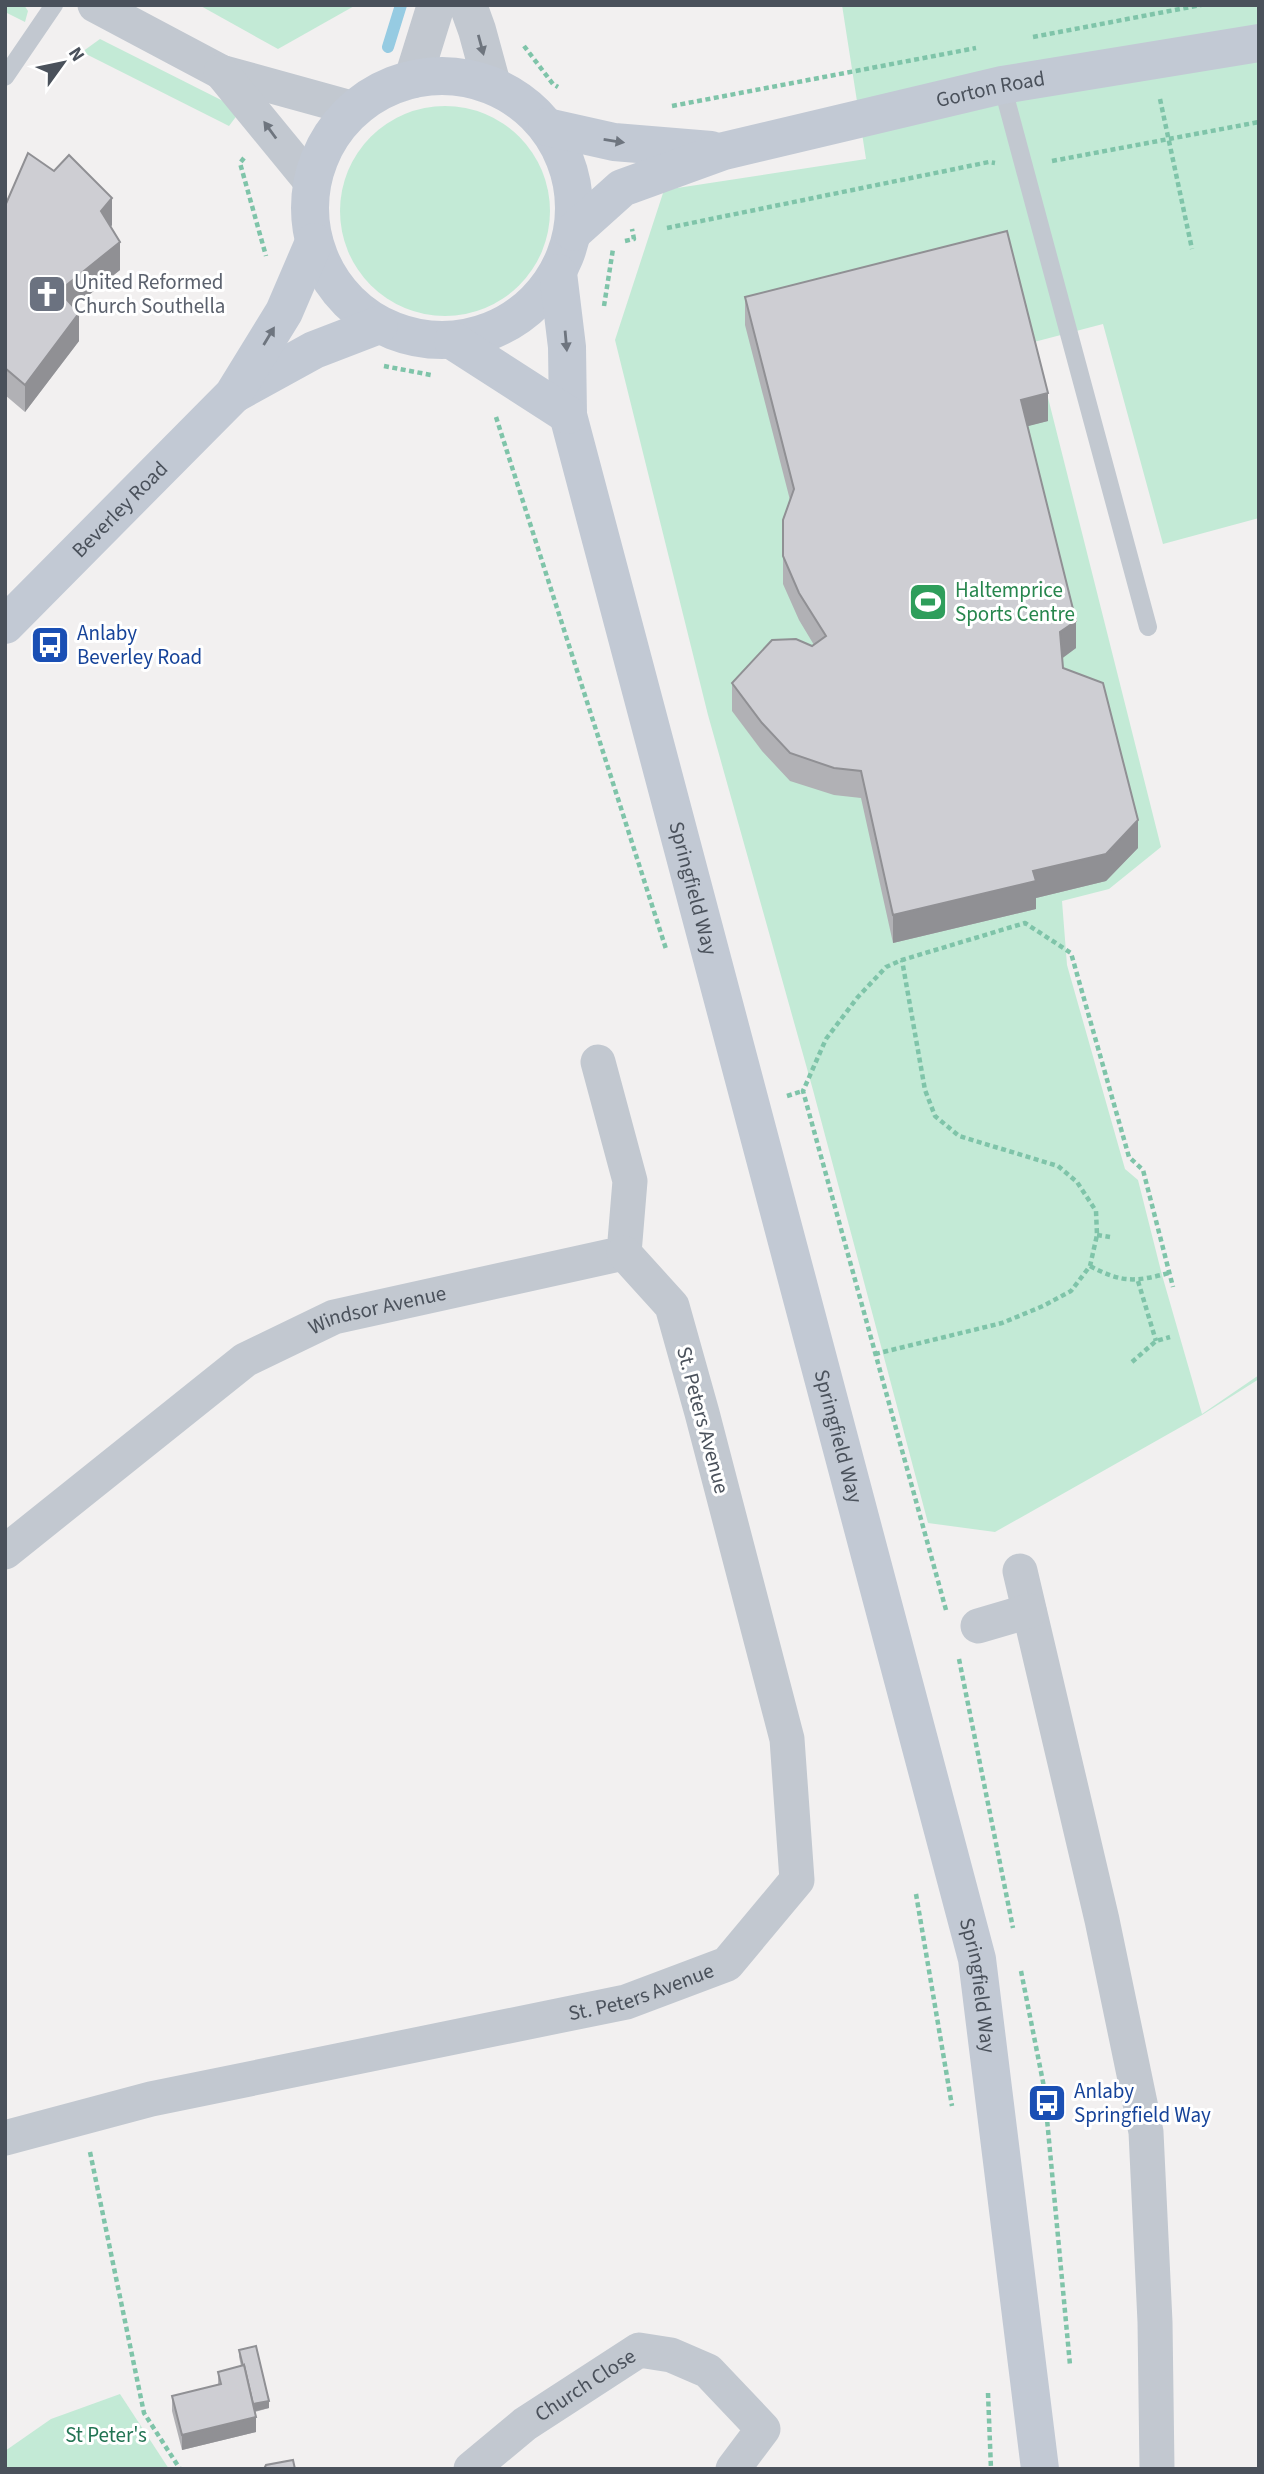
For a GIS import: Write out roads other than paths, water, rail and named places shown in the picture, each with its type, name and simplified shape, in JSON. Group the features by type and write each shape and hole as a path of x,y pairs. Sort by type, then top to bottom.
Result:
{"main road":[{"name":"Gorton Road","path":"573,232 622,188 724,151 1002,86 1259,43"},
{"path":"453,76 492,85 523,103 547,127 566,159 574,195 573,232 558,273 531,307 495,330 453,341 415,338 379,325 350,304 328,275 314,242 310,213 312,183 327,142 355,109 382,90 413,79 453,76"},
{"name":"Gorton Road","path":"547,127 614,142 724,151"},
{"name":"Beverley Road","path":"5,625 233,395 284,312 314,242"},
{"name":"Springfield Way","path":"558,273 567,347 568,415 977,1959 1040,2469"},
{"name":"Beverley Road","path":"233,395 314,350 379,325"},
{"path":"453,341 568,415"}],"street":[{"path":"95,5 221,72 355,109"},
{"path":"413,79 436,5"},
{"path":"468,5 492,85"},
{"path":"221,72 266,123 312,183"},
{"path":"598,1062 630,1181 624,1253"},
{"name":"Windsor Avenue","path":"5,1552 245,1360 256,1354 334,1317 624,1253"},
{"name":"St. Peters Avenue","path":"5,2138 151,2099 626,2002 727,1964 797,1880 787,1739 702,1413 672,1306 624,1253"},
{"path":"1020,1571 1102,1920 1146,2132 1156,2322 1157,2469"},
{"path":"978,1626 1029,1611"},
{"name":"Church Close","path":"471,2469 525,2424 639,2350 671,2355 708,2371 764,2429 733,2469"}],"lane":[{"path":"9,66 54,5"},
{"path":"1002,86 1148,627"}],"waterway":[{"path":"388,47 401,5"}],"place":[{"name":"United Reformed Church Southella","path":"47,294"},
{"name":"Haltemprice Sports Centre","path":"928,602"},
{"name":"Anlaby Beverley Road","path":"50,645"},
{"name":"Anlaby Springfield Way","path":"1047,2103"}],"park label":[{"name":"St Peter's","path":"106,2435"}]}
